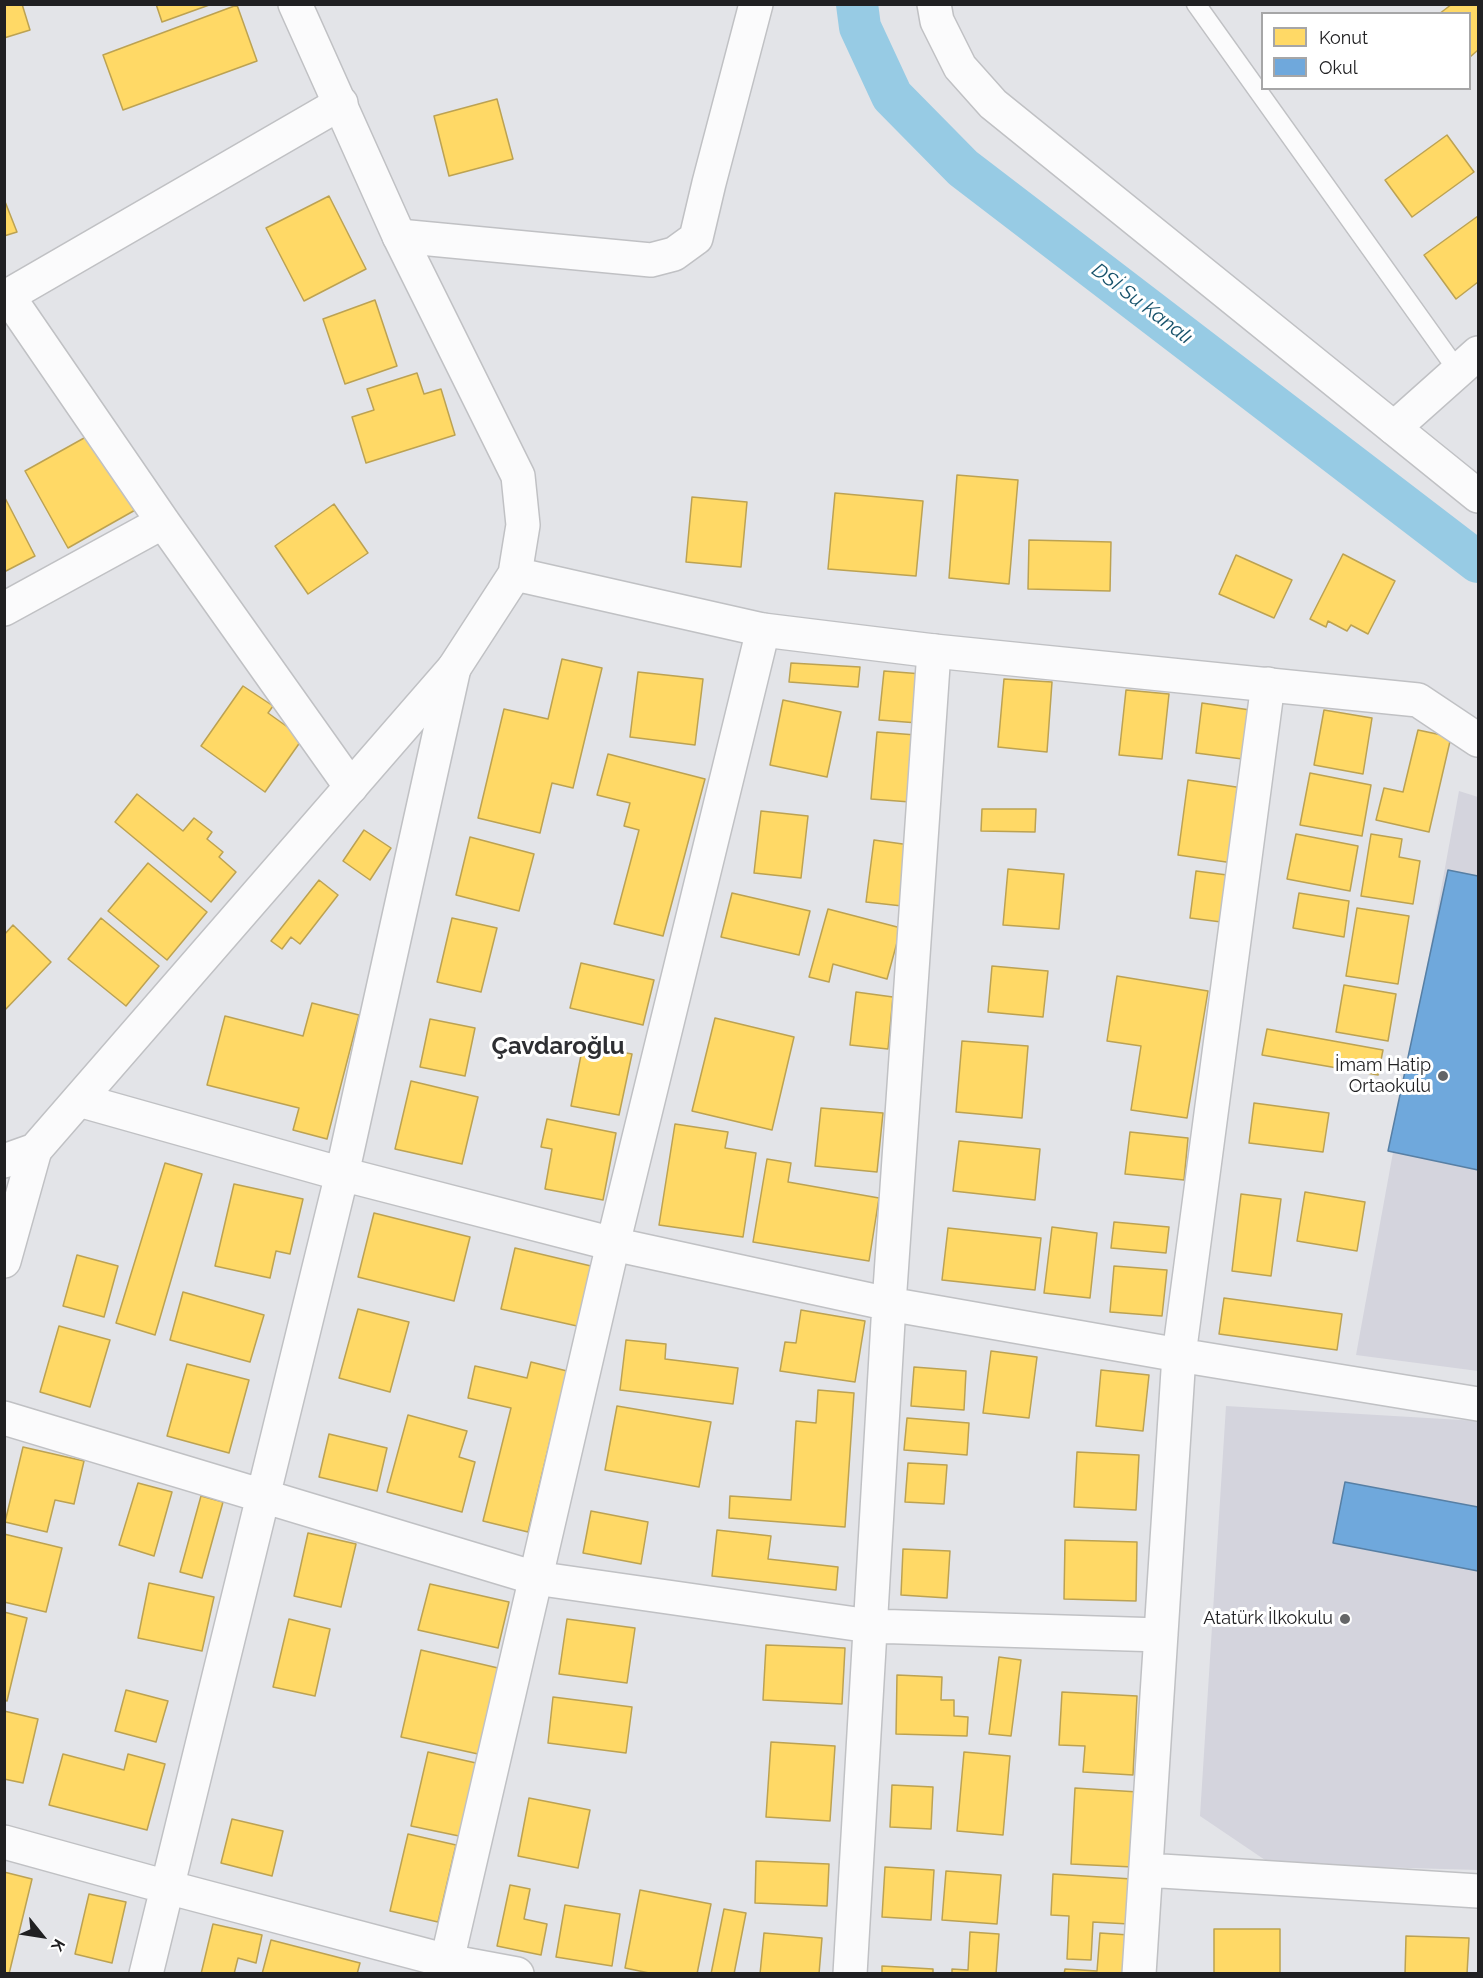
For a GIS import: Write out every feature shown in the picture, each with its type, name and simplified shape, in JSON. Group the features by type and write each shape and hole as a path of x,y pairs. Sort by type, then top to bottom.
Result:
{"street":[{"path":"4,1261 35,1150 454,668 515,574 523,525 518,476 399,236 295,4"},
{"path":"399,236 651,260 674,254 696,238 756,4"},
{"path":"934,4 937,21 960,67 993,104 1479,496"},
{"path":"341,103 6,297 351,787"},
{"path":"1394,428 1468,362"},
{"path":"4,609 163,522"},
{"path":"515,574 762,630 934,651 1418,700 1479,740"},
{"path":"446,1967 613,1244 762,630"},
{"path":"850,1974 889,1304 934,651"},
{"path":"146,1974 342,1174 454,668"},
{"path":"1139,1974 1179,1355 1268,684"},
{"path":"79,1100 342,1174 613,1244 889,1304 1179,1355 1479,1404"},
{"path":"4,1161 35,1150"},
{"path":"4,1418 535,1578 870,1626 1161,1635"},
{"path":"4,1842 446,1967 517,1974"},
{"path":"1146,1870 1479,1891"}],"lane":[{"path":"1196,4 1261,90"},
{"path":"1261,90 1468,362"}],"shaded area":[{"name":"İmam Hatip Ortaokulu","path":"1459,791 1478,797 1478,1371 1356,1355"},
{"name":"Atatürk İlkokulu","path":"1226,1406 1478,1421 1478,1870 1271,1864 1200,1816"}],"building: Konut":[{"path":"4,4 22,4 30,30 4,38"},
{"path":"156,4 212,4 162,22"},
{"path":"1452,4 1478,4 1478,50 1471,56 1471,12 1442,12"},
{"path":"237,5 257,61 123,110 103,55"},
{"path":"497,99 513,159 449,176 434,116"},
{"path":"1447,135 1474,172 1412,217 1385,180"},
{"path":"329,196 366,269 304,301 266,228"},
{"path":"4,199 17,232 4,236"},
{"path":"1478,216 1478,282 1456,299 1424,255"},
{"path":"375,300 397,366 345,384 323,319"},
{"path":"417,373 424,394 441,389 455,435 366,463 352,417 374,410 367,389"},
{"path":"93,433 137,509 68,548 25,471"},
{"path":"957,475 1018,480 1009,584 949,578"},
{"path":"835,493 923,501 916,576 828,569"},
{"path":"4,496 35,556 4,572"},
{"path":"692,497 747,502 741,567 686,562"},
{"path":"334,504 368,553 308,594 275,546"},
{"path":"1029,540 1111,542 1110,591 1028,589"},
{"path":"1343,554 1395,581 1368,634 1351,625 1347,631 1328,621 1326,627 1310,619"},
{"path":"1236,555 1292,580 1274,618 1219,594"},
{"path":"562,659 602,668 573,788 552,783 540,833 478,818 504,709 548,719"},
{"path":"791,663 860,667 858,687 789,682"},
{"path":"884,671 922,674 918,723 879,720"},
{"path":"638,672 703,679 695,745 630,737"},
{"path":"1004,679 1052,682 1047,752 998,747"},
{"path":"243,686 273,706 268,713 303,738 265,792 201,746"},
{"path":"1126,690 1169,694 1162,759 1119,755"},
{"path":"783,700 841,712 827,777 770,765"},
{"path":"1202,703 1264,712 1258,761 1196,753"},
{"path":"1324,710 1372,718 1363,774 1314,765"},
{"path":"1418,730 1451,737 1429,832 1376,820 1384,788 1403,792"},
{"path":"877,732 916,735 910,802 871,799"},
{"path":"608,754 705,779 663,936 614,924 639,830 624,826 630,803 597,795"},
{"path":"1310,773 1371,785 1362,836 1300,825"},
{"path":"1188,780 1250,789 1240,864 1178,855"},
{"path":"137,794 183,831 194,818 212,832 207,839 223,852 219,857 236,872 211,902 115,822"},
{"path":"982,809 1036,809 1035,832 981,831"},
{"path":"761,811 808,816 801,878 754,873"},
{"path":"364,830 391,848 370,880 343,861"},
{"path":"1296,834 1358,846 1350,891 1287,879"},
{"path":"1371,834 1402,839 1399,857 1420,861 1413,904 1361,896"},
{"path":"470,837 534,854 519,911 456,895"},
{"path":"874,840 910,845 902,906 866,902"},
{"path":"148,863 207,912 167,960 108,911"},
{"path":"1008,869 1064,874 1059,929 1003,925"},
{"path":"1196,871 1235,876 1229,923 1190,918"},
{"path":"319,880 338,895 300,944 291,937 282,949 271,941"},
{"path":"732,893 810,911 799,955 721,937"},
{"path":"1299,893 1349,901 1344,937 1293,928"},
{"path":"1357,908 1409,916 1398,984 1346,976"},
{"path":"828,909 901,928 887,979 833,964 829,982 809,977"},
{"path":"101,918 159,966 126,1006 68,959"},
{"path":"452,918 497,928 481,992 437,982"},
{"path":"13,925 51,962 4,1011 4,935"},
{"path":"581,963 654,980 643,1025 570,1008"},
{"path":"992,966 1048,971 1043,1017 988,1012"},
{"path":"1117,976 1208,991 1187,1118 1131,1110 1141,1046 1107,1041"},
{"path":"1344,985 1396,994 1388,1041 1336,1032"},
{"path":"856,992 893,997 888,1049 850,1045"},
{"path":"312,1003 359,1015 327,1139 293,1130 299,1108 207,1085 225,1016 303,1036"},
{"path":"715,1018 794,1037 772,1130 692,1111"},
{"path":"430,1019 475,1028 465,1076 420,1067"},
{"path":"1267,1029 1383,1050 1378,1075 1262,1055"},
{"path":"962,1041 1028,1046 1022,1118 956,1112"},
{"path":"583,1045 632,1054 619,1115 571,1106"},
{"path":"411,1081 478,1097 462,1164 395,1149"},
{"path":"1254,1103 1329,1113 1323,1152 1249,1143"},
{"path":"821,1108 883,1113 877,1172 815,1166"},
{"path":"547,1119 616,1133 603,1200 545,1189 552,1149 541,1147"},
{"path":"675,1124 728,1132 725,1148 756,1153 743,1237 659,1225"},
{"path":"1130,1132 1188,1138 1184,1180 1125,1174"},
{"path":"959,1141 1040,1149 1035,1200 953,1191"},
{"path":"767,1159 791,1163 788,1182 879,1198 869,1261 753,1242"},
{"path":"165,1163 202,1174 155,1335 116,1323"},
{"path":"234,1184 303,1199 290,1254 276,1251 270,1278 215,1266"},
{"path":"1305,1192 1365,1202 1357,1251 1297,1241"},
{"path":"1241,1194 1281,1199 1271,1276 1232,1271"},
{"path":"374,1213 470,1237 454,1301 358,1277"},
{"path":"1114,1222 1169,1227 1166,1253 1111,1248"},
{"path":"1052,1227 1097,1233 1090,1298 1044,1293"},
{"path":"948,1228 1041,1238 1035,1290 942,1280"},
{"path":"515,1248 591,1266 577,1326 501,1309"},
{"path":"77,1255 118,1266 104,1317 63,1306"},
{"path":"1114,1266 1167,1270 1162,1316 1110,1312"},
{"path":"183,1292 264,1315 250,1362 170,1340"},
{"path":"1224,1298 1342,1314 1337,1350 1219,1334"},
{"path":"358,1309 409,1322 390,1392 339,1378"},
{"path":"801,1310 865,1321 855,1382 780,1371 785,1342 796,1343"},
{"path":"59,1326 110,1340 90,1407 40,1392"},
{"path":"626,1340 666,1344 665,1359 738,1368 733,1404 620,1390"},
{"path":"991,1351 1037,1357 1029,1418 983,1413"},
{"path":"531,1362 567,1371 528,1532 483,1521 511,1408 468,1398 475,1366 527,1378"},
{"path":"187,1364 249,1380 229,1453 167,1436"},
{"path":"914,1367 966,1371 964,1410 911,1406"},
{"path":"1101,1370 1149,1375 1143,1431 1096,1426"},
{"path":"818,1390 854,1393 845,1527 729,1518 730,1496 791,1500 796,1421 816,1423"},
{"path":"617,1406 711,1422 699,1487 605,1470"},
{"path":"408,1415 467,1431 459,1457 475,1462 462,1512 387,1492"},
{"path":"907,1418 969,1423 967,1455 904,1450"},
{"path":"329,1434 387,1448 377,1491 319,1477"},
{"path":"23,1447 84,1461 74,1504 55,1500 47,1532 5,1522"},
{"path":"1077,1452 1139,1455 1136,1510 1074,1507"},
{"path":"908,1463 947,1465 944,1504 905,1502"},
{"path":"138,1483 172,1492 154,1556 119,1545"},
{"path":"201,1496 223,1502 202,1578 180,1572"},
{"path":"591,1511 648,1522 641,1564 583,1553"},
{"path":"717,1530 771,1536 768,1559 838,1567 836,1590 712,1576"},
{"path":"308,1533 356,1544 341,1607 294,1596"},
{"path":"4,1534 62,1548 46,1612 4,1602"},
{"path":"1065,1540 1137,1542 1136,1601 1064,1599"},
{"path":"903,1549 950,1551 947,1598 901,1595"},
{"path":"149,1583 214,1597 202,1651 138,1638"},
{"path":"430,1584 509,1602 498,1648 418,1630"},
{"path":"4,1612 27,1618 7,1701 4,1700"},
{"path":"289,1619 330,1629 315,1696 273,1687"},
{"path":"567,1619 635,1628 627,1683 559,1674"},
{"path":"766,1645 845,1648 842,1704 763,1700"},
{"path":"421,1650 498,1668 478,1754 401,1737"},
{"path":"999,1657 1021,1660 1011,1736 989,1734"},
{"path":"897,1675 942,1677 941,1700 954,1700 954,1716 968,1717 967,1736 896,1734"},
{"path":"126,1690 168,1701 156,1742 115,1731"},
{"path":"1062,1692 1137,1696 1133,1775 1083,1772 1085,1746 1059,1745"},
{"path":"553,1697 632,1707 626,1753 548,1743"},
{"path":"4,1711 38,1719 23,1783 4,1779"},
{"path":"771,1742 835,1746 830,1821 766,1817"},
{"path":"428,1752 476,1763 459,1836 411,1826"},
{"path":"964,1752 1010,1756 1003,1835 957,1831"},
{"path":"63,1754 124,1770 128,1754 165,1764 147,1830 49,1805"},
{"path":"892,1785 933,1787 931,1829 890,1827"},
{"path":"1075,1788 1138,1792 1133,1867 1071,1864"},
{"path":"529,1798 590,1810 578,1868 518,1856"},
{"path":"232,1819 283,1831 272,1876 221,1863"},
{"path":"408,1834 456,1845 438,1922 390,1911"},
{"path":"756,1861 829,1864 827,1906 755,1903"},
{"path":"885,1867 934,1870 931,1920 882,1917"},
{"path":"946,1871 1001,1875 997,1924 942,1920"},
{"path":"4,1872 32,1879 9,1974 4,1974"},
{"path":"1053,1874 1132,1879 1129,1924 1093,1922 1091,1960 1067,1959 1069,1916 1051,1915"},
{"path":"510,1885 530,1889 524,1919 547,1924 541,1955 497,1946"},
{"path":"640,1890 711,1904 697,1974 654,1974 625,1968"},
{"path":"89,1894 126,1902 112,1963 75,1954"},
{"path":"565,1905 620,1914 612,1966 556,1957"},
{"path":"724,1909 746,1913 734,1974 711,1974"},
{"path":"213,1924 262,1935 256,1963 238,1958 234,1974 201,1974"},
{"path":"1214,1929 1280,1929 1280,1974 1214,1974"},
{"path":"970,1932 999,1934 996,1974 952,1974 952,1969 968,1970"},
{"path":"764,1933 822,1938 819,1974 760,1974"},
{"path":"1100,1933 1129,1935 1127,1974 1064,1974 1065,1969 1097,1971"},
{"path":"1406,1936 1469,1938 1467,1974 1405,1974"},
{"path":"271,1940 360,1963 357,1974 262,1974"},
{"path":"882,1966 933,1969 933,1974 882,1974"}],"building: Okul":[{"path":"1448,870 1478,876 1478,1170 1388,1151"},
{"path":"1345,1482 1478,1507 1478,1571 1333,1543"}],"waterway":[{"name":"DSİ Su Kanalı","path":"857,4 860,27 892,96 963,168 1478,562"}],"place":[{"name":"İmam Hatip Ortaokulu","path":"1443,1076"},
{"name":"Atatürk İlkokulu","path":"1345,1619"}],"district":[{"name":"Çavdaroğlu","path":"558,1047"}]}
